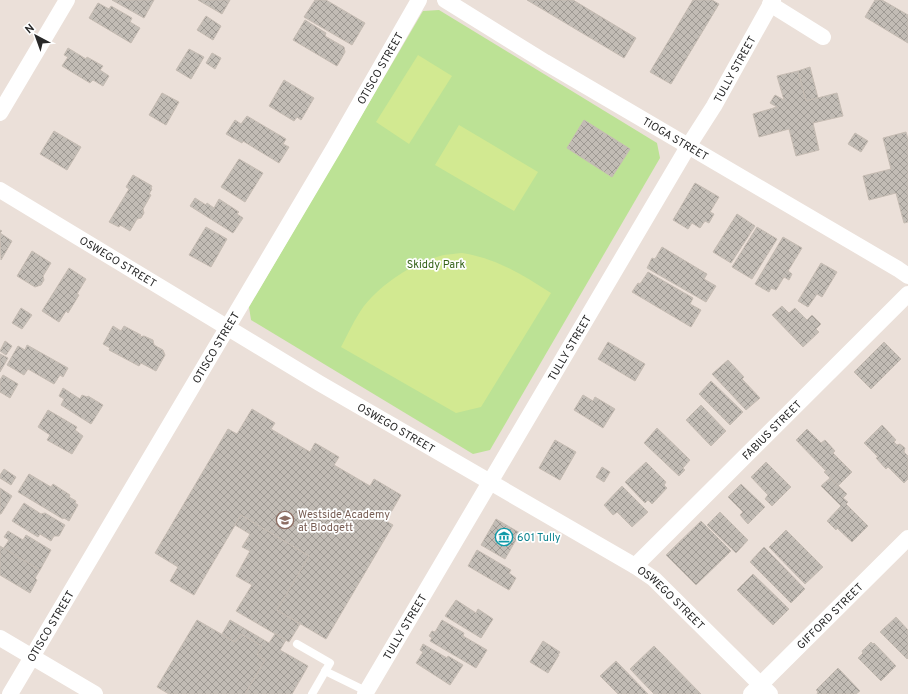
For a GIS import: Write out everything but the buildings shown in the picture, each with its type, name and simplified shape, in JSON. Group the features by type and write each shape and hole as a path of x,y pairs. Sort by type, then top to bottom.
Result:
{"street":[{"path":"0,113 67,0"},
{"name":"OTISCO STREET","path":"10,694 334,148 419,0"},
{"name":"TIOGA STREET","path":"445,0 545,62 892,265 908,276"},
{"path":"772,2 823,38"},
{"name":"TULLY STREET","path":"365,693 714,106 772,2"},
{"name":"OSWEGO STREET","path":"0,190 319,383 635,566 654,579 760,691"},
{"name":"FABIUS STREET","path":"635,566 908,294"},
{"name":"GIFFORD STREET","path":"760,691 908,538"},
{"path":"0,638 95,694"}],"lane":[{"path":"297,644 330,663 312,694"},
{"path":"325,671 365,693"}],"green space":[{"name":"Skiddy Park","path":"439,10 657,143 660,158 490,450 473,454 251,320 249,307 423,11"},
{"path":"418,55 452,76 409,144 376,122"},
{"path":"459,125 538,172 514,211 435,165"},
{"path":"462,253 498,263 551,293 481,407 456,413 341,347 364,306 398,275 419,264 443,255"}],"place":[{"name":"Westside Academy at Blodgett","path":"285,520"},
{"name":"601 Tully","path":"504,537"}]}
